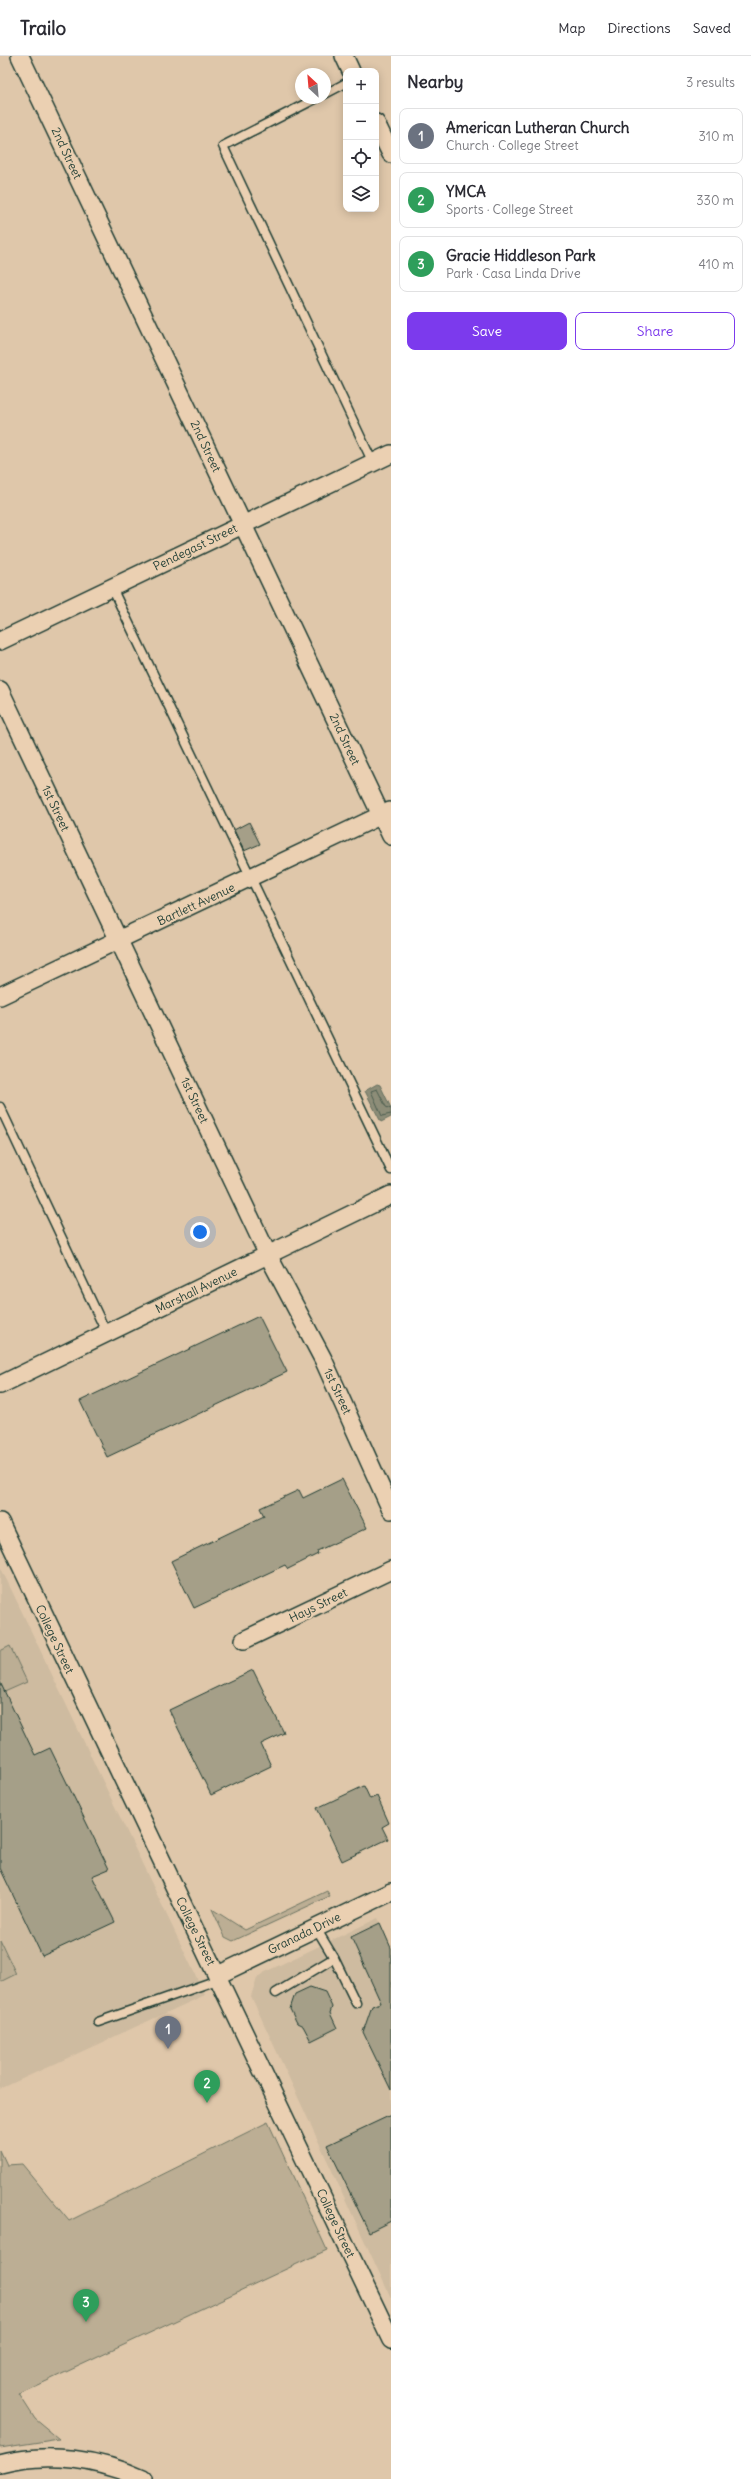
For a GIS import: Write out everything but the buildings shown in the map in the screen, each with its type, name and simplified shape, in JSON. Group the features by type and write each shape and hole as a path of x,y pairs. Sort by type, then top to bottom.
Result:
{"street":[{"name":"2nd Street","path":"20,56 244,524 386,813 391,836"},
{"path":"344,56 350,68"},
{"path":"379,129 391,154"},
{"name":"Pendegast Street","path":"0,641 391,454"},
{"name":"1st Street","path":"0,690 268,1255 323,1359 391,1510"},
{"name":"Bartlett Avenue","path":"0,996 253,878 386,813"},
{"name":"Marshall Avenue","path":"0,1385 391,1195"},
{"name":"College Street","path":"0,1522 80,1694 219,1977 391,2340"},
{"name":"Hays Street","path":"244,1640 391,1570"},
{"name":"Granada Drive","path":"219,1977 391,1892"},
{"path":"0,2464 53,2457 83,2460 108,2466 143,2479"}],"lane":[{"path":"331,91 343,85"},
{"path":"305,104 223,146 373,463"},
{"path":"112,588 253,878 391,1170"},
{"path":"0,1108 107,1334"},
{"path":"316,1928 334,1958 356,2003"},
{"path":"276,1993 334,1958"},
{"path":"98,2022 219,1977"}],"shaded area":[{"path":"0,1566 205,1995 0,2089"},
{"path":"10,1646 27,1682 0,1694 0,1651"},
{"path":"327,1891 330,1896 233,1941 225,1937 212,1909 245,1930"},
{"path":"378,1918 391,1947 391,2298 251,1996 257,1978 263,1973"},
{"path":"0,1940 16,1974 0,1982"},
{"path":"268,2122 327,2250 19,2394 35,2419 59,2439 0,2448 0,2150 7,2165 22,2164 69,2221"}],"water":[{"path":"377,1084 380,1085 391,1108 391,1117 381,1122 365,1091"}],"place":[{"name":"American Lutheran Church","path":"168,2049"},
{"name":"YMCA","path":"207,2103"},
{"name":"Gracie Hiddleson Park","path":"86,2322"}]}
